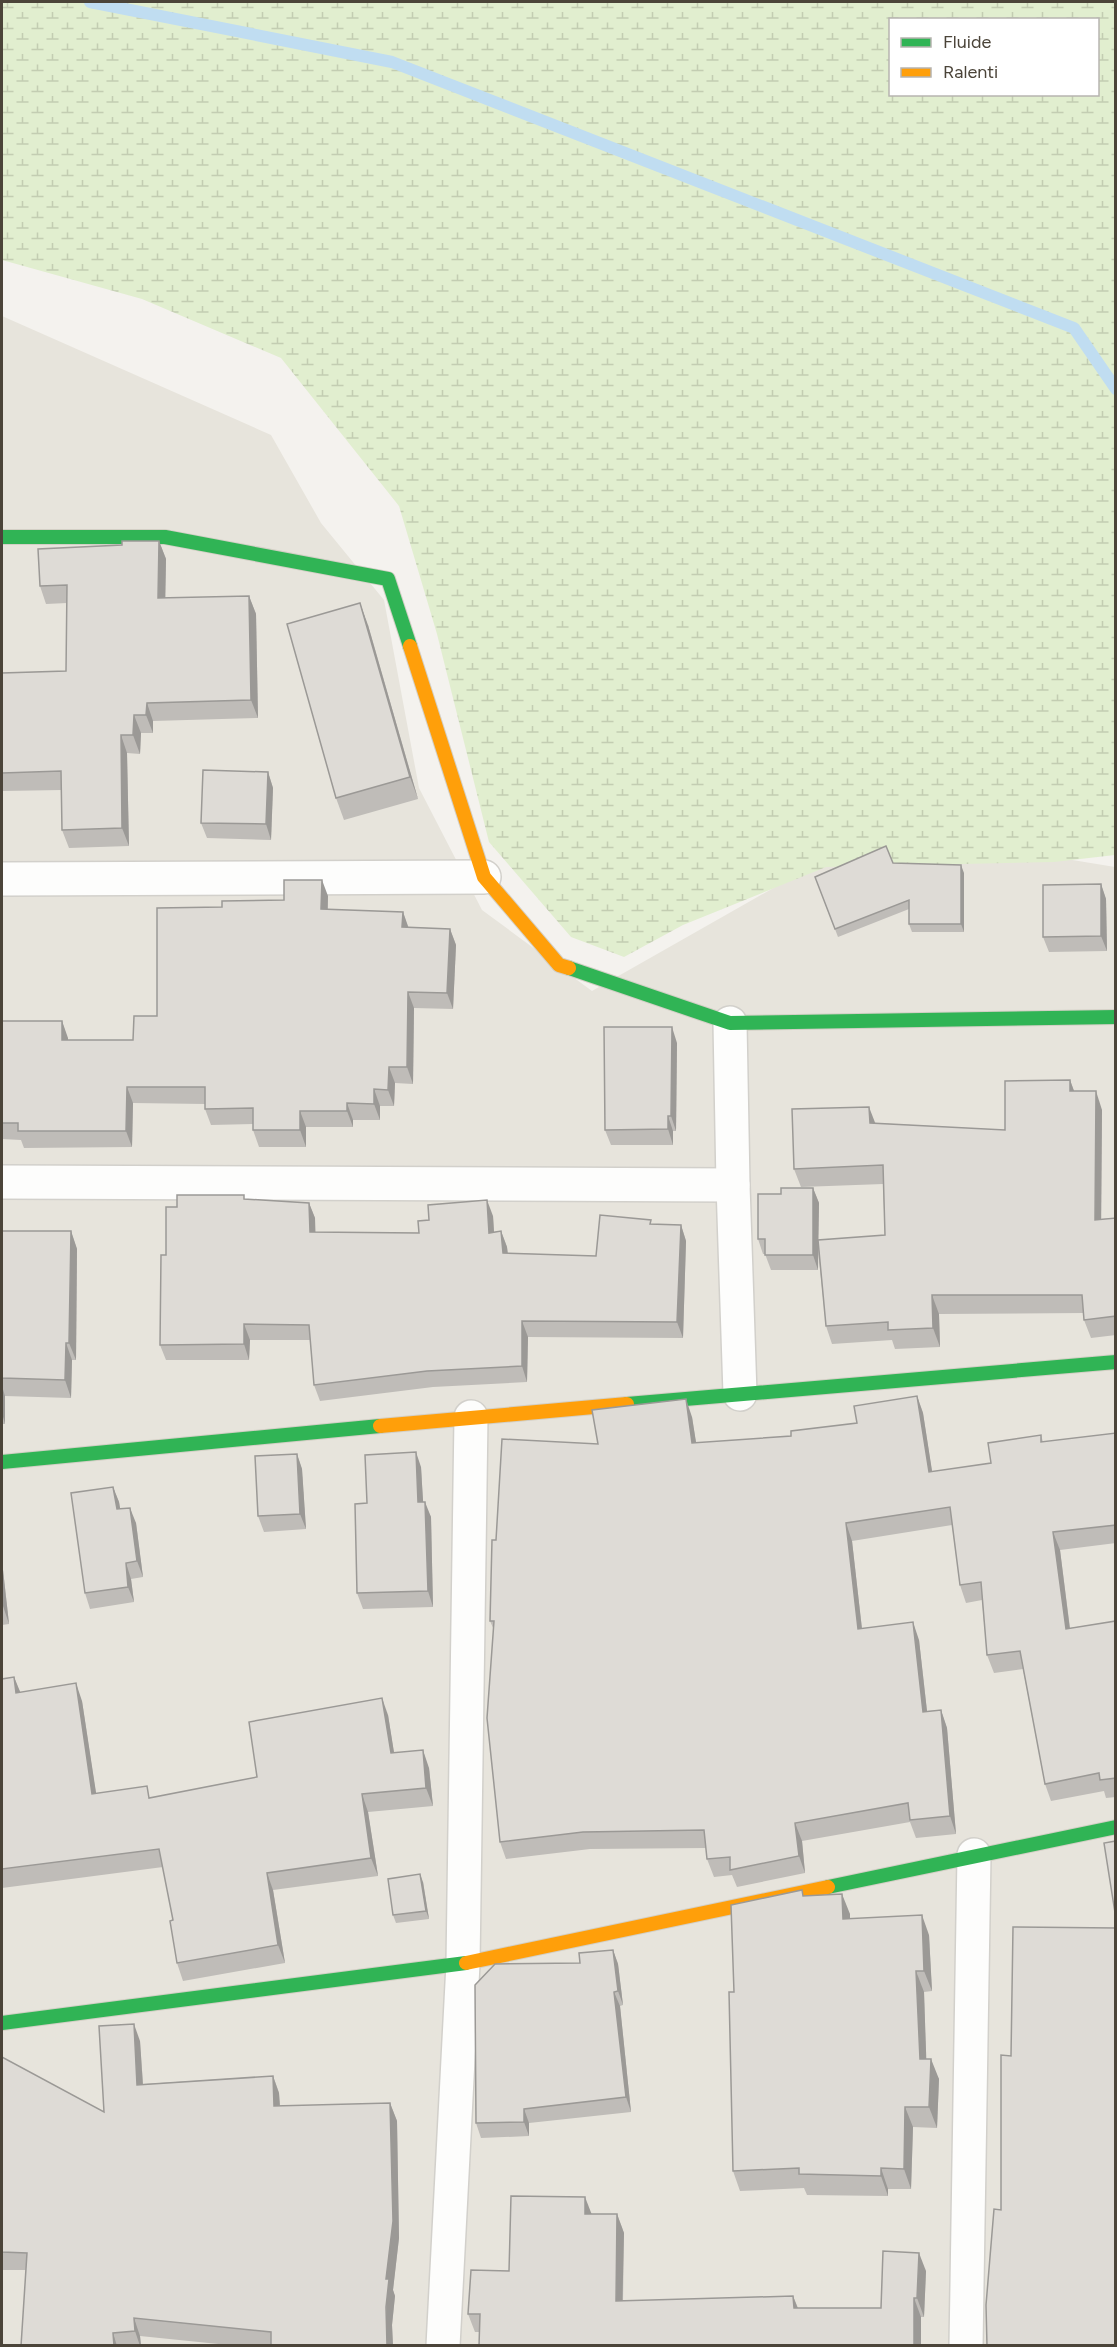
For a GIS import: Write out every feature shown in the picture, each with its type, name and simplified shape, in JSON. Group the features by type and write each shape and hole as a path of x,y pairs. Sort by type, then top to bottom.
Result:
{"street":[{"path":"2,537 165,537 388,579 484,878 559,965 730,1023 1116,1017"},
{"path":"2,879 484,878"},
{"path":"730,1023 732,1185 740,1394"},
{"path":"2,1182 732,1185"},
{"path":"2,1462 471,1417 1116,1362"},
{"path":"443,2346 463,1964 471,1417"},
{"path":"2,2023 463,1964 1116,1827"},
{"path":"966,2346 974,1855"}],"shaded area":[{"path":"2,316 271,435 321,523 384,600 419,788 482,910 592,991 879,828 1115,867 1115,2345 2,2345"}],"green space":[{"path":"2,2 1115,2 1115,855 1054,862 826,867 683,925 624,957 571,937 489,842 437,634 399,506 281,358 142,299 2,260"}],"building":[{"path":"122,541 159,541 158,598 249,596 251,700 147,703 146,715 134,715 133,735 121,735 122,828 62,830 61,771 2,773 2,673 66,671 67,585 40,586 38,549 122,545"},
{"path":"360,603 410,777 336,798 287,624"},
{"path":"203,770 268,772 266,824 201,823"},
{"path":"886,846 893,863 961,865 961,924 909,924 909,900 835,929 815,877"},
{"path":"284,880 322,880 321,909 403,912 402,927 450,929 447,993 408,992 407,1067 389,1067 388,1090 374,1089 374,1104 347,1103 347,1111 300,1111 300,1130 253,1130 253,1108 205,1109 205,1087 127,1087 126,1131 18,1131 18,1123 2,1123 2,1021 62,1021 62,1040 133,1040 134,1016 157,1016 157,908 222,907 222,901 284,900"},
{"path":"1101,884 1101,936 1043,937 1043,885"},
{"path":"604,1027 672,1027 671,1116 668,1116 668,1129 605,1130"},
{"path":"1070,1080 1070,1091 1096,1091 1095,1220 1116,1218 1116,1316 1084,1320 1082,1295 932,1295 933,1328 888,1330 888,1322 826,1326 818,1240 885,1235 883,1165 794,1169 792,1109 869,1107 870,1123 1005,1130 1005,1081"},
{"path":"781,1188 813,1188 813,1255 765,1255 765,1239 758,1239 758,1194 781,1194"},
{"path":"177,1195 244,1195 244,1199 309,1203 310,1232 419,1233 418,1221 429,1220 428,1205 487,1200 489,1233 501,1231 503,1253 596,1256 600,1215 651,1220 650,1224 681,1225 677,1322 522,1321 522,1366 427,1371 314,1385 309,1325 244,1324 244,1344 160,1345 161,1255 166,1255 166,1207 177,1207"},
{"path":"2,1231 71,1231 69,1343 66,1343 65,1380 2,1378"},
{"path":"917,1396 929,1472 991,1463 988,1443 1041,1435 1041,1442 1116,1433 1116,1525 1053,1532 1066,1629 1116,1621 1116,1778 1100,1780 1099,1773 1045,1784 1020,1651 987,1655 981,1582 960,1585 950,1507 846,1523 858,1629 913,1622 923,1712 941,1710 950,1816 910,1820 908,1803 795,1823 799,1856 730,1870 730,1857 707,1859 704,1830 583,1832 500,1842 487,1718 494,1621 490,1621 492,1540 496,1540 502,1439 598,1444 592,1410 686,1399 692,1443 791,1436 791,1431 857,1423 854,1406"},
{"path":"416,1452 418,1502 425,1502 428,1591 357,1593 355,1504 367,1503 365,1455"},
{"path":"297,1454 300,1514 258,1516 255,1456"},
{"path":"113,1487 117,1509 130,1508 137,1561 126,1563 128,1587 85,1593 71,1493"},
{"path":"14,1677 16,1693 76,1683 92,1794 147,1786 149,1798 257,1777 249,1722 382,1698 391,1753 423,1750 426,1788 362,1794 371,1858 267,1873 278,1945 177,1963 170,1921 173,1920 159,1849 2,1869 2,1679"},
{"path":"1116,1841 1116,1919 1104,1843"},
{"path":"420,1874 426,1911 393,1915 388,1879"},
{"path":"802,1890 803,1896 842,1894 843,1919 922,1915 924,1971 916,1971 920,2059 931,2059 929,2107 905,2107 904,2169 881,2168 881,2176 799,2174 799,2168 733,2171 729,1992 734,1992 731,1905"},
{"path":"1013,1927 1116,1928 1116,2346 987,2346 986,2305 994,2209 1001,2210 1001,2055 1011,2056"},
{"path":"613,1950 618,1991 614,1992 626,2097 524,2109 524,2122 476,2123 475,1985 495,1964 580,1963 579,1953"},
{"path":"134,2024 137,2085 273,2076 274,2106 390,2103 393,2221 386,2279 389,2279 386,2307 387,2346 271,2346 271,2332 134,2318 135,2331 113,2333 114,2346 21,2346 27,2253 2,2252 2,2057 104,2112 99,2026"},
{"path":"511,2196 585,2197 585,2214 617,2214 616,2301 793,2296 794,2308 881,2308 883,2251 919,2253 917,2298 914,2298 914,2346 479,2346 480,2314 468,2314 471,2270 509,2271"}],"waterway":[{"path":"90,2 392,62 1074,328 1116,389"}],"traffic: fast":[{"path":"2,537 165,537 388,579 410,646"},
{"path":"569,968 730,1023 1116,1017"},
{"path":"627,1404 1116,1362"},
{"path":"2,1462 380,1426"},
{"path":"828,1887 1116,1827"},
{"path":"2,2023 466,1963"}],"traffic: slow":[{"path":"410,646 484,877 559,965 569,968"},
{"path":"380,1426 627,1404"},
{"path":"466,1963 828,1887"}]}
